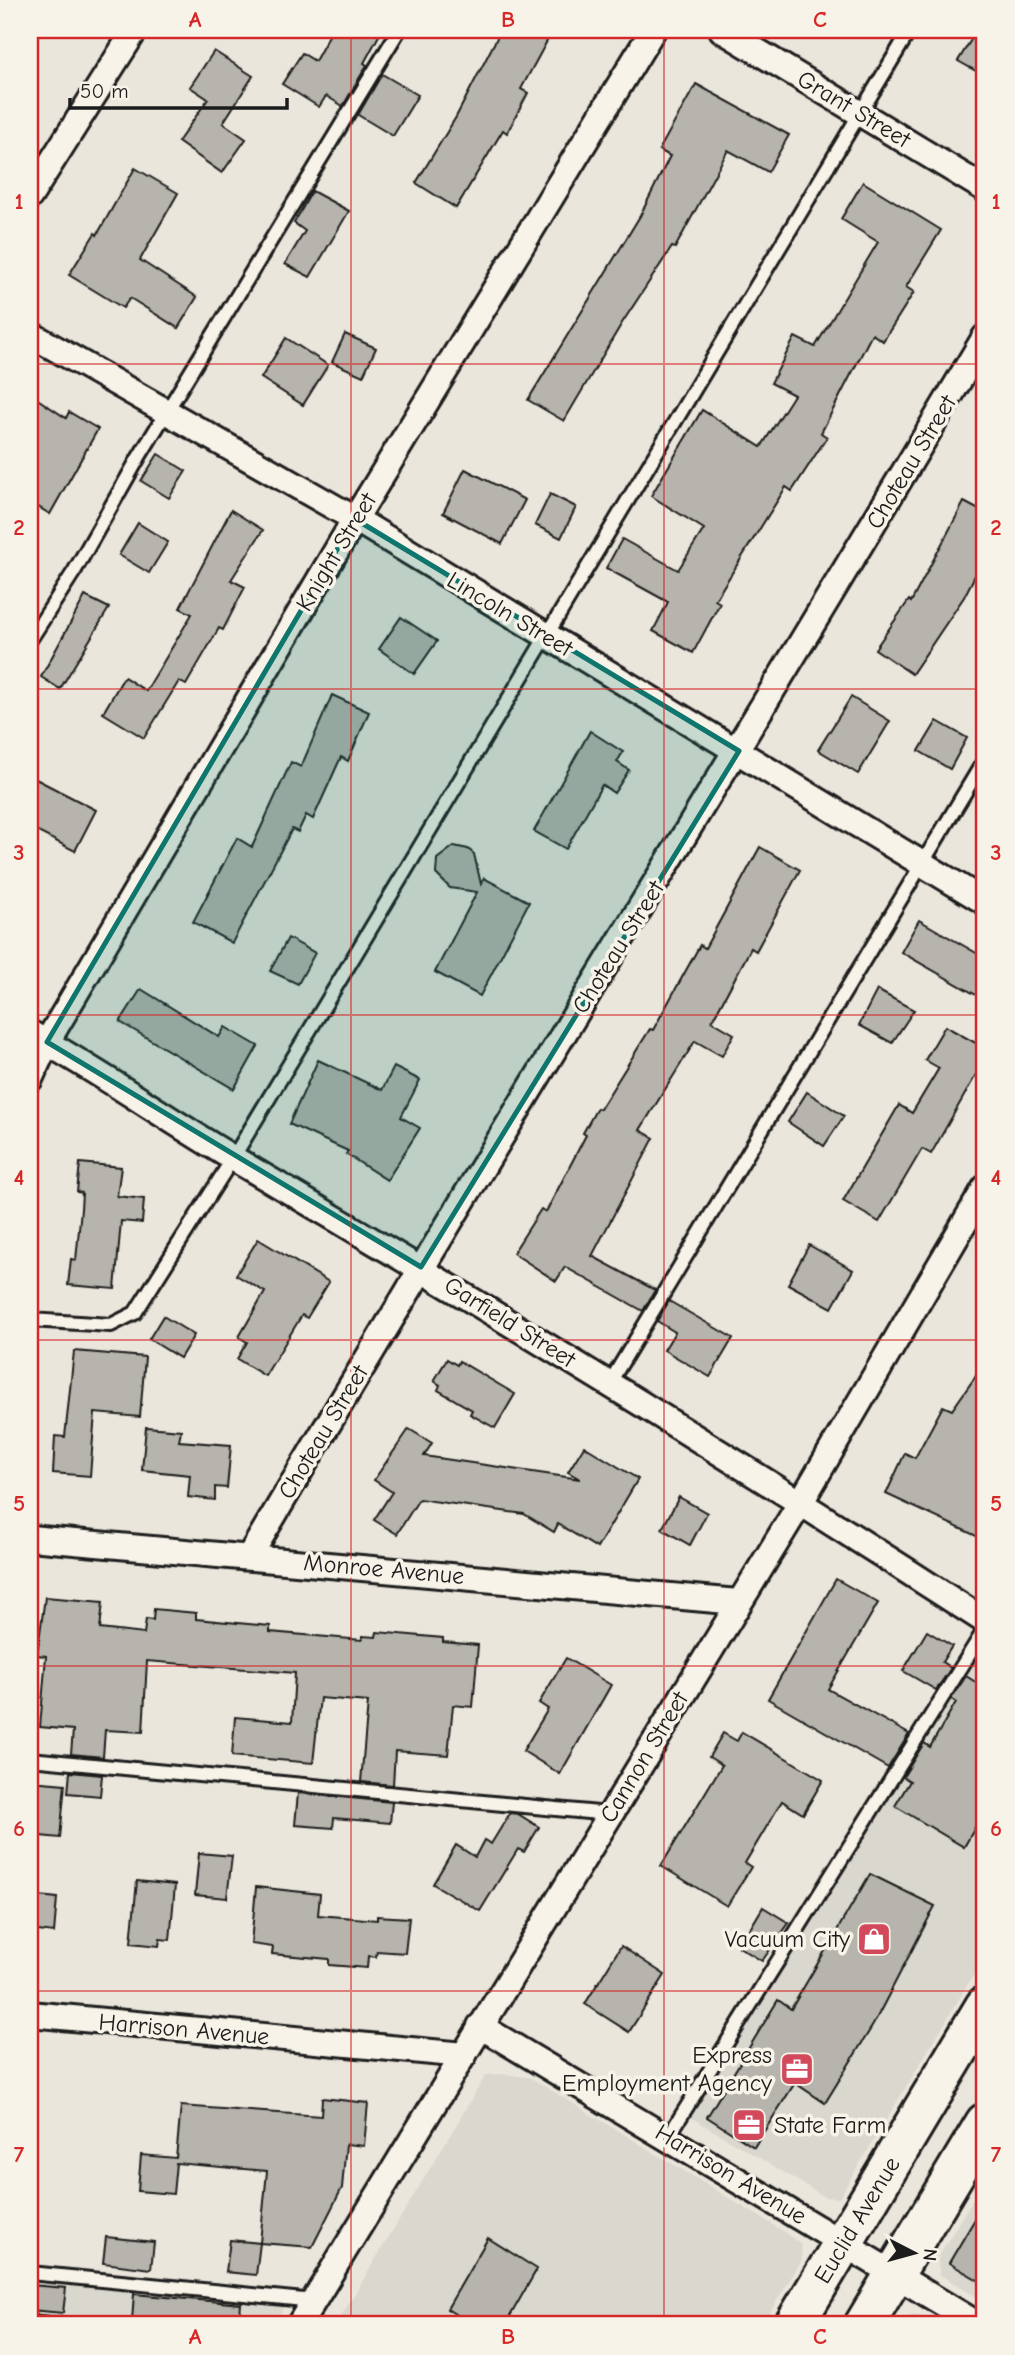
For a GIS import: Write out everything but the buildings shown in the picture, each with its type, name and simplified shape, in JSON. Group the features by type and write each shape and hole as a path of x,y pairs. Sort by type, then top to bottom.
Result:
{"highway":[{"name":"Euclid Avenue","path":"794,2325 985,2006"},
{"path":"864,2325 985,2123"}],"street":[{"path":"30,196 135,30"},
{"name":"Knight Street","path":"30,1079 38,1038 653,30"},
{"name":"Grant Street","path":"722,30 985,189"},
{"name":"Lincoln Street","path":"30,334 355,519 985,902"},
{"name":"Choteau Street","path":"249,1557 421,1267 738,751 985,337"},
{"name":"Garfield Street","path":"38,1038 233,1158 421,1267 801,1502 985,1621"},
{"name":"Cannon Street","path":"299,2325 801,1502 985,1188"},
{"name":"Monroe Avenue","path":"30,1538 738,1602"},
{"name":"Harrison Avenue","path":"30,2014 464,2055"},
{"name":"Harrison Avenue","path":"480,2026 979,2325"}],"lane":[{"path":"30,640 75,570 167,412 399,30"},
{"path":"30,1321 111,1325 135,1313 233,1158 910,30"},
{"path":"609,1384 985,759"},
{"path":"668,2137 985,1629"},
{"path":"30,1759 609,1814"},
{"path":"30,2273 314,2301"},
{"path":"30,2322 61,2325"}],"highlighted area":[{"path":"355,519 739,751 421,1267 47,1042"}],"shaded area":[{"path":"985,1639 985,1956 839,2198 825,2197 684,2113"},
{"path":"506,2074 531,2078 788,2234 801,2245 802,2260 762,2325 336,2325 486,2075"},
{"path":"985,2179 985,2302 940,2275 938,2263 939,2255"},
{"path":"30,2273 289,2298 273,2325 30,2325"},
{"path":"915,2315 937,2325 900,2325 904,2318"}],"place":[{"name":"Vacuum City","path":"874,1939"},
{"name":"Express Employment Agency","path":"797,2069"},
{"name":"State Farm","path":"749,2125"}]}
